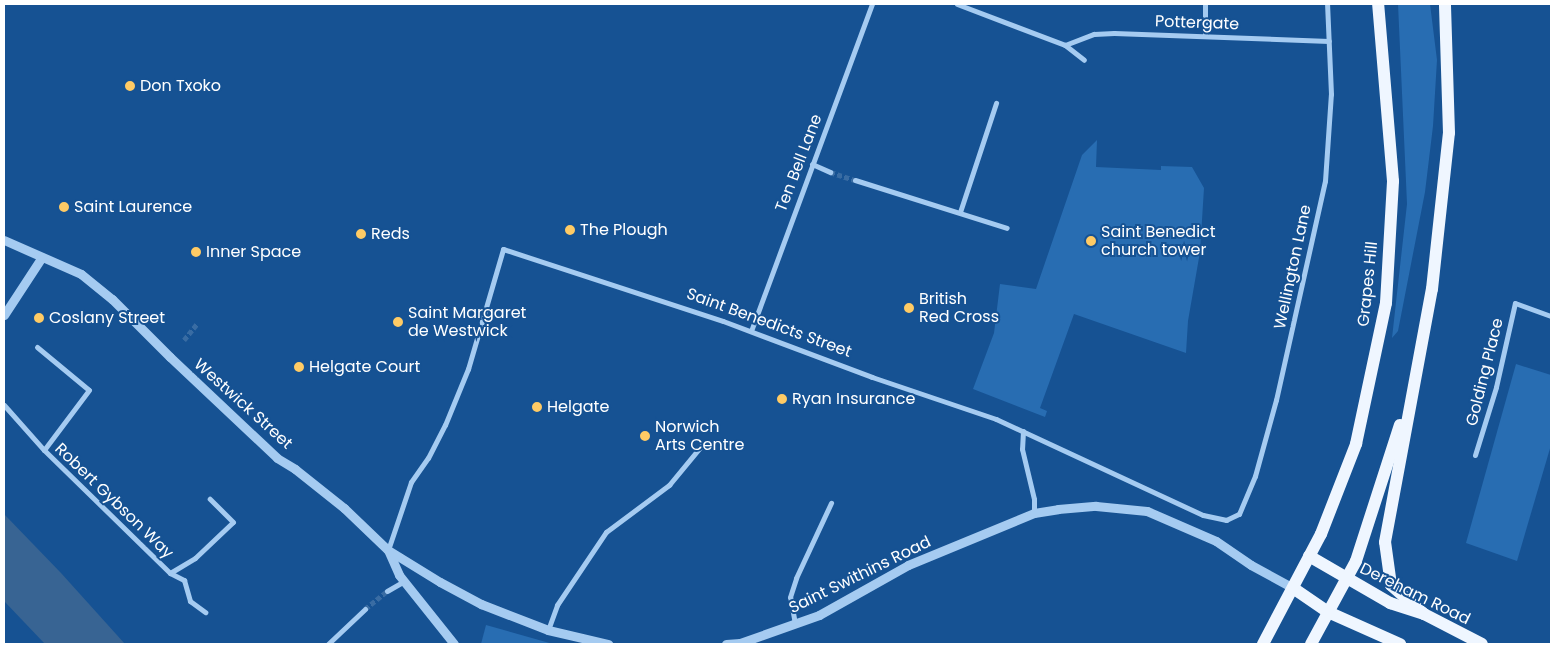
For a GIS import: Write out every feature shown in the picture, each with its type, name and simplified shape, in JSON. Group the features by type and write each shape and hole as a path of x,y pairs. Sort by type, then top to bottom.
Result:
{"main road":[{"name":"Grapes Hill","path":"1262,644 1322,534 1356,444 1386,303 1393,181 1378,4"},
{"path":"1424,614 1392,586 1385,542 1432,289 1449,133 1445,4"},
{"path":"1311,644 1356,561 1363,534 1413,387"},
{"name":"Dereham Road","path":"1309,556 1390,603 1424,614 1482,644"},
{"path":"1293,588 1328,612 1400,644"}],"street":[{"name":"Ten Bell Lane","path":"751,331 872,4"},
{"path":"958,4 1065,45 1084,60"},
{"path":"1205,4 1205,36"},
{"name":"Wellington Lane","path":"1226,520 1239,514 1256,476 1302,287 1325,181 1331,115 1327,4"},
{"name":"Pottergate","path":"1065,45 1094,34 1329,41"},
{"path":"960,212 996,104"},
{"path":"812,164 830,172"},
{"path":"855,180 1007,228"},
{"name":"Westwick Street","path":"4,240 81,274 106,294 277,458 296,468 344,508 388,550 404,581 454,644"},
{"name":"Saint Benedicts Street","path":"388,550 405,497 445,425 468,369 503,249 585,274 751,331 864,374 996,419 1203,515 1226,520"},
{"path":"4,315 42,257"},
{"name":"Golding Place","path":"1475,455 1496,387 1515,303 1551,316"},
{"path":"38,347 89,390 44,450"},
{"name":"Robert Gybson Way","path":"4,404 44,450 170,573 184,580 190,601 205,612"},
{"path":"1023,431 1022,449 1034,499 1034,513 1096,506 1147,511 1216,541 1251,565 1293,588"},
{"path":"548,630 556,605 606,532 669,485 702,445"},
{"path":"170,573 195,558 233,522 210,499"},
{"path":"795,625 790,597 796,578 831,503"},
{"name":"Saint Swithins Road","path":"726,644 740,643 819,616 908,565 1034,513"},
{"path":"388,550 440,582 481,604 548,630 608,644"},
{"path":"387,591 404,581"},
{"path":"328,644 365,609"}],"shaded area":[{"path":"1398,4 1430,4 1437,60 1433,126 1425,192 1398,331 1392,338 1407,204"},
{"path":"1097,140 1096,167 1161,170 1161,166 1192,167 1204,188 1200,252 1188,321 1186,353 1074,314 1040,408 1047,411 1045,417 973,389 994,333 1000,284 1036,289 1082,155"},
{"path":"1516,364 1551,375 1551,445 1517,561 1466,543"},
{"path":"4,514 61,573 125,644 45,644 4,601"},
{"path":"486,625 553,644 481,644"}],"tunnel":[{"path":"830,172 855,180"},
{"path":"184,340 197,324"},
{"path":"365,609 387,591"}],"place":[{"name":"Don Txoko","path":"130,86"},
{"name":"Saint Laurence","path":"64,207"},
{"name":"The Plough","path":"570,230"},
{"name":"Reds","path":"361,234"},
{"name":"Saint Benedict church tower","path":"1091,241"},
{"name":"Inner Space","path":"196,252"},
{"name":"British Red Cross","path":"909,308"},
{"name":"Coslany Street","path":"39,318"},
{"name":"Saint Margaret de Westwick","path":"398,322"},
{"name":"Helgate Court","path":"299,367"},
{"name":"Ryan Insurance","path":"782,399"},
{"name":"Helgate","path":"537,407"},
{"name":"Norwich Arts Centre","path":"645,436"}]}
